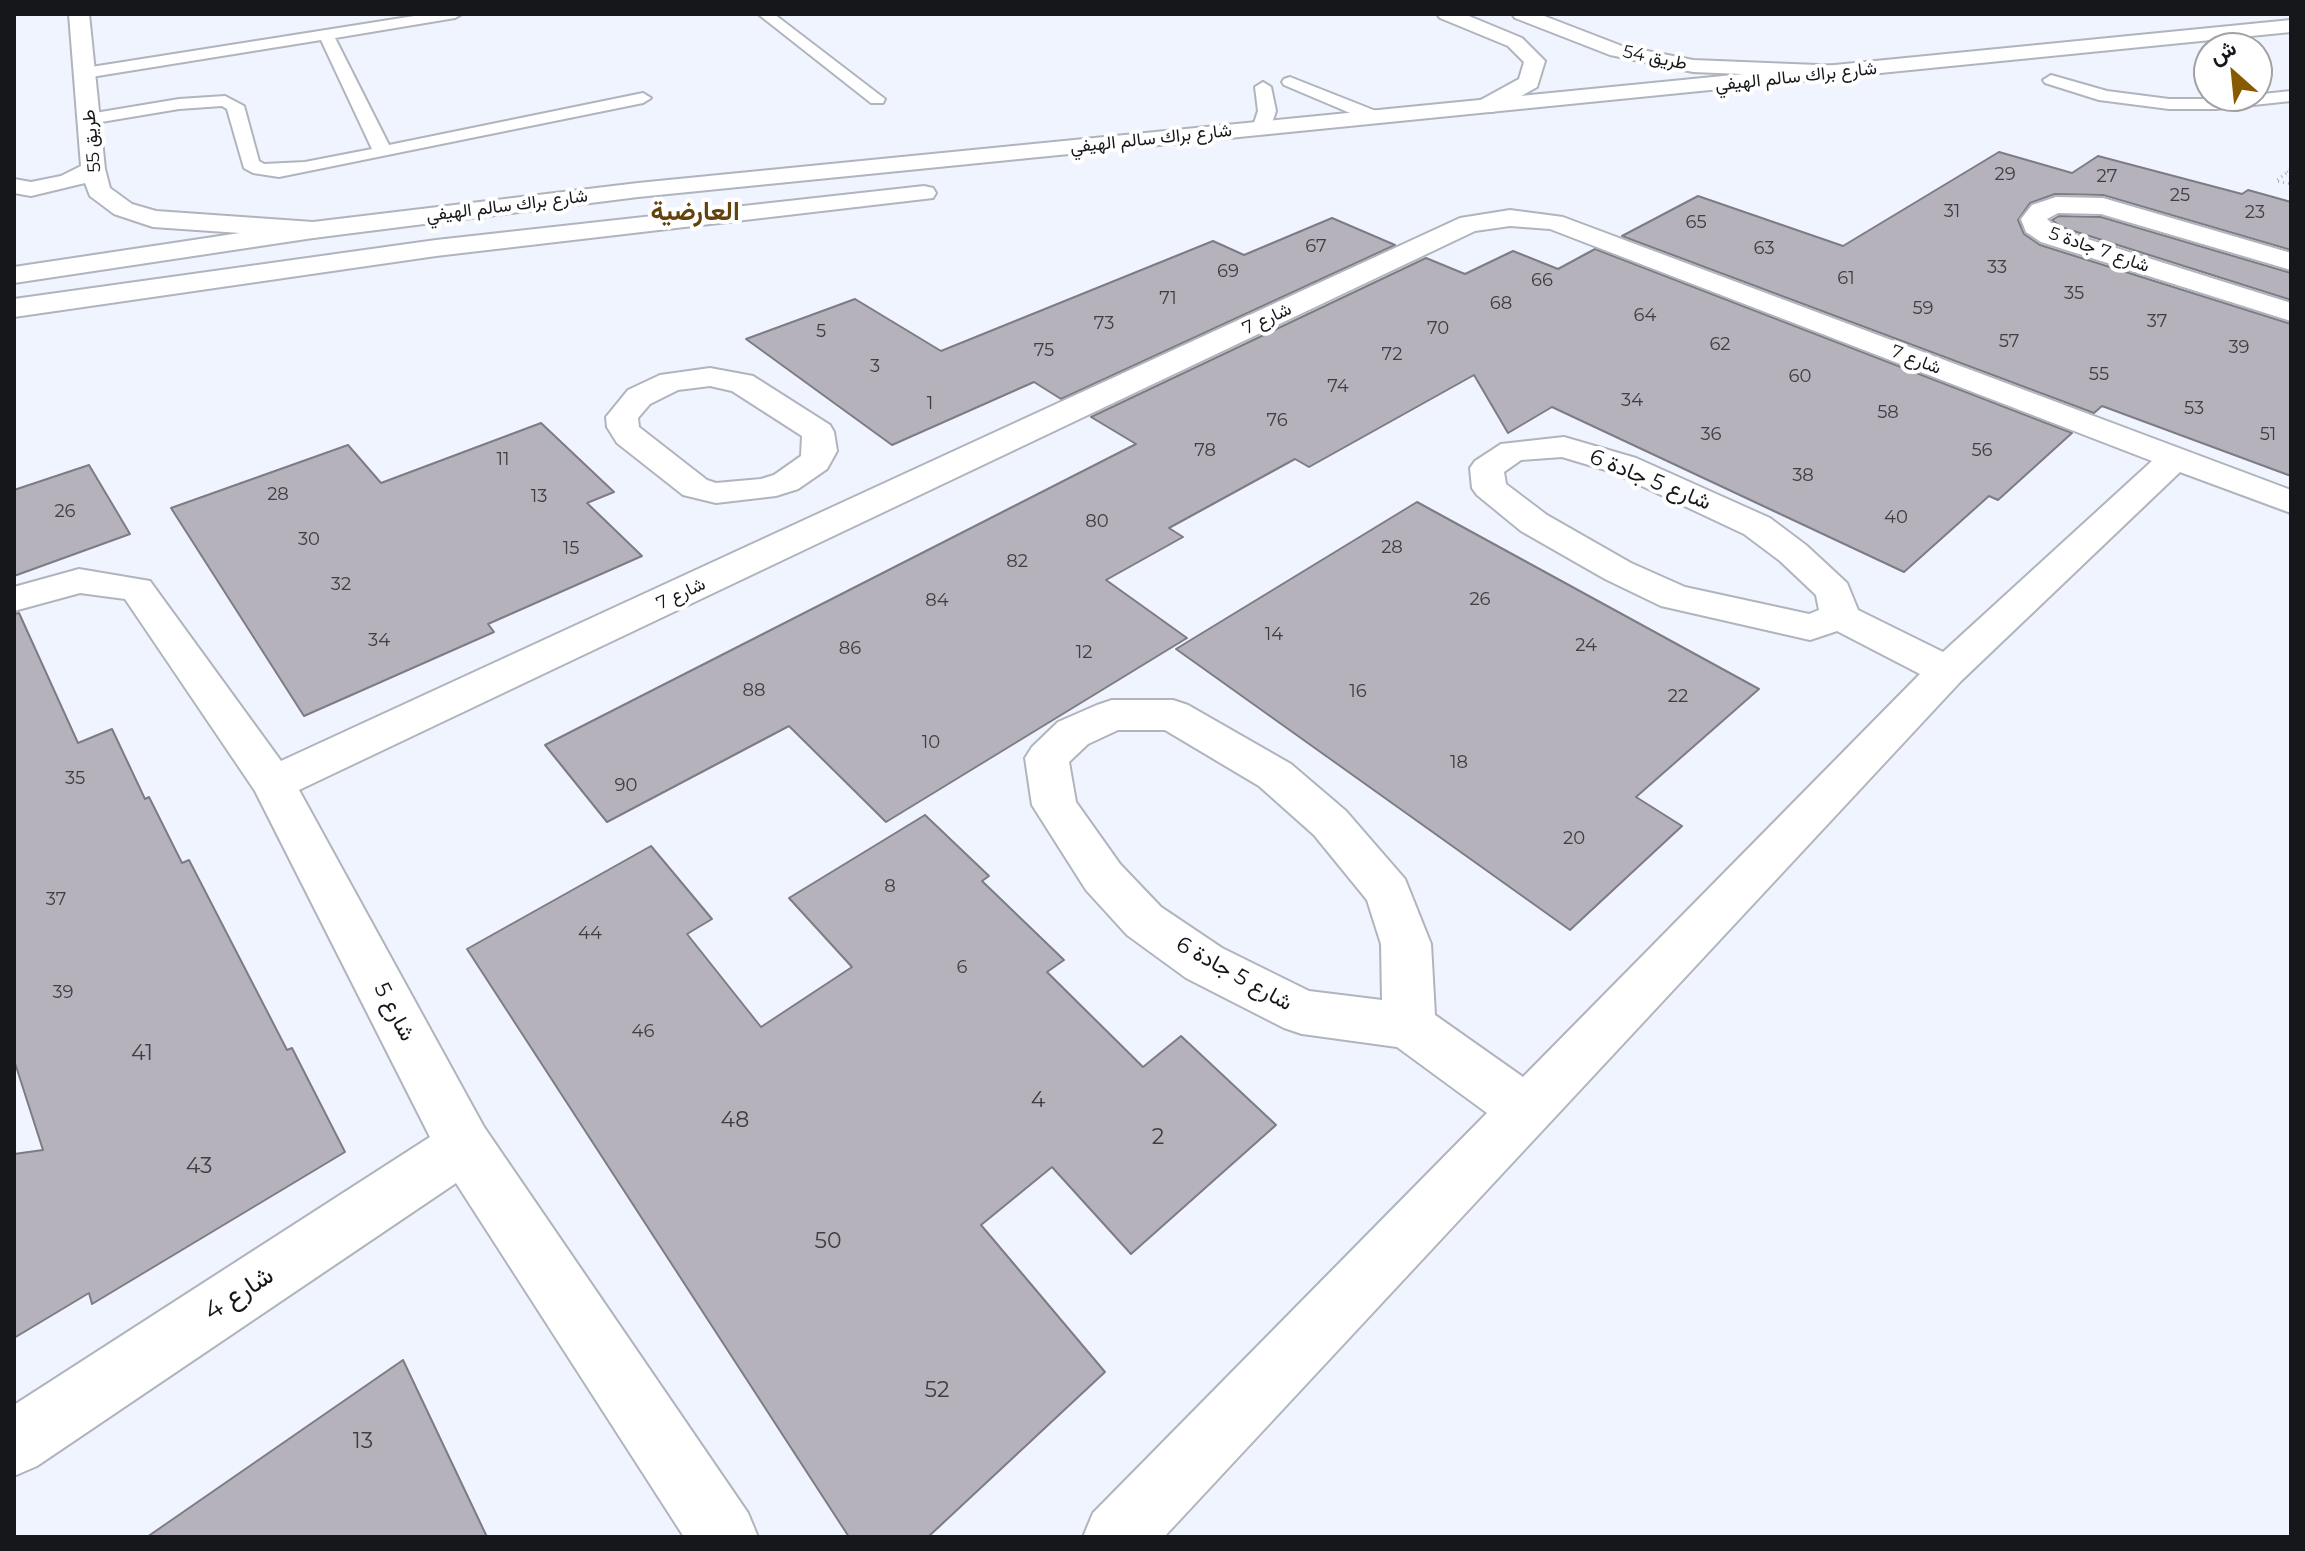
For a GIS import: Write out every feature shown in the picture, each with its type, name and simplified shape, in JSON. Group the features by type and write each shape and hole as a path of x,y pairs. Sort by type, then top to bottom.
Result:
{"street":[{"name":"طريق 55","path":"79,14 93,169 99,191 123,209 153,219 313,230"},
{"path":"1447,14 1515,42 1535,61 1529,82 1485,107"},
{"name":"طريق 54","path":"1522,14 1617,51 1693,66 1842,72"},
{"name":"شارع براك سالم الهيفي","path":"14,275 313,230 638,190 917,163 1004,165 1261,129 2291,26"},
{"path":"2043,80 2114,72"},
{"path":"911,194 928,187 935,178 931,169 917,163"},
{"path":"14,186 31,189 68,182 93,169"},
{"name":"شارع براك سالم الهيفي","path":"14,308 451,246 942,191"},
{"name":"شارع 7 جادة 5","path":"2291,262 2103,206 2056,205 2041,210 2034,219 2035,226 2050,236 2291,312"},
{"name":"شارع 7","path":"273,783 1469,224 1510,218 1554,222 2291,502"},
{"path":"710,377 742,383 818,432 820,451 815,462 786,482 739,493 716,493 695,488 629,436 623,427 622,417 639,397 671,382 710,377"},
{"name":"شارع 5 جادة 6","path":"1564,447 1624,465 1757,526 1793,553 1834,591 1840,617 1810,627 1674,597 1618,571 1534,523 1489,488 1487,468 1513,451 1564,447"},
{"path":"1117,1537 1947,671 2174,459"},
{"path":"786,482 837,521"},
{"name":"شارع 5","path":"14,599 79,581 137,589 273,783 464,1146 724,1537"},
{"path":"1840,617 1947,671"},
{"name":"شارع 5 جادة 6","path":"1409,1026 1406,944 1388,892 1330,823 1275,775 1173,715 1112,715 1073,733 1047,758 1054,805 1103,877 1144,921 1204,963 1302,1012 1409,1026 1526,1110"},
{"name":"شارع 4","path":"14,1443 464,1146"}],"lane":[{"path":"85,73 455,14"},
{"path":"765,14 877,99"},
{"path":"326,34 383,152"},
{"path":"2043,80 2105,96 2169,104 2216,104 2291,96"},
{"path":"1290,82 1375,117"},
{"path":"1261,129 1267,111 1263,87"},
{"path":"89,119 179,104 225,101 235,106 251,164 260,169 305,168 643,98"}],"path":[{"path":"2291,169 2276,181 2291,184"}],"building":[{"path":"1999,152 2072,173 2098,156 2242,194 2248,190 2291,202 2291,250 2103,195 2055,194 2030,203 2018,220 2024,234 2040,245 2291,324 2291,476 2102,406 2094,413 1622,236 1698,196 1843,246"},
{"path":"2059,216 2101,217 2291,273 2291,300 2061,227 2052,220"},
{"path":"1332,218 1395,245 1061,399 1034,382 892,445 746,339 855,299 941,351 1213,241 1244,255"},
{"path":"1595,249 2072,433 1998,500 1989,496 1904,572 1552,407 1508,433 1474,375 1309,467 1295,459 1169,528 1183,537 1106,580 1187,638 886,822 789,726 607,822 545,745 1136,444 1091,417 1426,258 1465,274 1513,251 1558,269"},
{"path":"541,423 614,492 587,503 642,556 488,624 494,632 304,716 171,508 348,445 381,483"},
{"path":"89,465 130,534 14,576 14,490"},
{"path":"1417,502 1759,689 1636,797 1682,826 1570,930 1176,649"},
{"path":"19,613 78,743 112,729 145,799 149,797 182,863 189,860 287,1050 292,1048 345,1152 92,1304 89,1293 14,1338 14,1154 43,1150 14,1060 14,614"},
{"path":"925,815 989,876 982,881 1064,960 1047,972 1143,1067 1181,1036 1276,1125 1131,1254 1052,1167 981,1225 1105,1372 928,1537 849,1537 467,949 651,846 712,919 687,934 761,1027 852,967 789,898"},
{"path":"403,1360 487,1537 147,1537"}],"district":[{"name":"العارضية","path":"695,212"}]}
